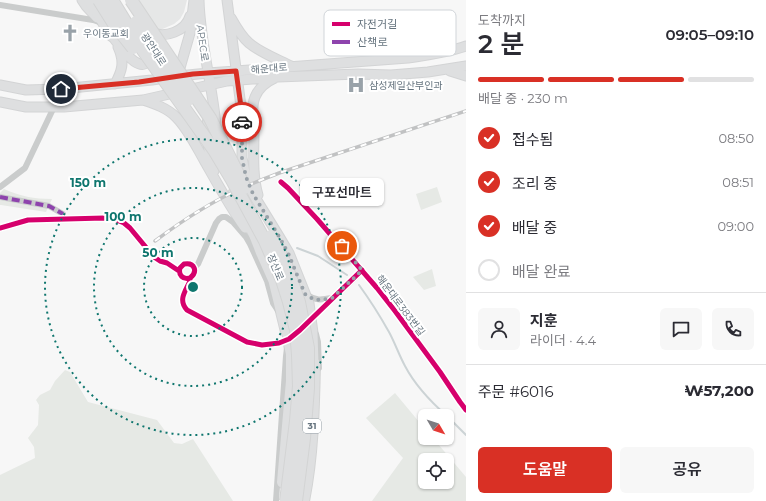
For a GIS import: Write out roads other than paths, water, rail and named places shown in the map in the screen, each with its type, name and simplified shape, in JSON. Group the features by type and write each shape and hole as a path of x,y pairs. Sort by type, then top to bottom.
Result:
{"highway":[{"name":"광안대로","path":"112,0 152,64"},
{"name":"광안대로","path":"123,0 156,54 229,156"},
{"path":"131,0 210,118 229,156"},
{"path":"90,1 114,24 140,56 152,64"},
{"path":"90,1 112,35"},
{"name":"장산로","path":"152,64 214,150 232,180 265,241 282,280 289,302 296,330 299,386 286,501"},
{"name":"장산로","path":"229,156 286,265 299,302 308,348 308,388 304,438 296,501"},
{"path":"281,501 292,381 292,354 289,339"},
{"name":"31","path":"303,501 306,488 312,420 314,364"}],"main road":[{"path":"117,0 124,8 128,5 128,0"},
{"path":"128,0 178,76"},
{"name":"APEC로","path":"199,0 203,46 214,108 220,159 230,186 261,254"},
{"path":"227,0 237,75"},
{"path":"90,1 86,6 112,35 126,54 134,62 140,65 149,61 152,56 152,47 148,31"},
{"path":"148,31 157,35 164,35 177,30 187,24 193,4"},
{"name":"APEC로","path":"178,76 190,33 193,4"},
{"path":"229,15 249,43 259,50 291,66"},
{"path":"112,35 120,52 122,63 121,74 115,84"},
{"name":"해운대로","path":"456,49 466,46"},
{"name":"해운대로","path":"0,102 26,107 64,107 143,100 226,81 237,75 291,66 425,56"},
{"name":"해운대로","path":"0,85 26,90 61,89 208,73 278,77 358,74 391,75 447,70 466,66"},
{"path":"447,70 466,76"},
{"name":"31","path":"237,75 242,114 242,158 246,177 253,194 288,253 309,303 313,333 314,364"},
{"path":"262,210 256,191 254,169 253,108 255,98 260,88 278,77"},
{"path":"212,96 209,106 207,136 209,153 219,185"},
{"path":"143,100 166,110 175,116 191,137 236,215 261,254 273,281 285,330 289,339"}],"street":[{"path":"0,5 100,22"},
{"path":"0,187 25,168 54,107"},
{"name":"해운대로383번길","path":"281,182 317,219 362,270 395,311 466,410"},
{"path":"0,197 49,206 63,214"},
{"name":"장산로","path":"194,268 198,264 216,223 222,217 226,217 233,222 250,244 267,281 273,304 282,317"},
{"path":"0,228 28,220 114,219 124,223 130,228 154,257 179,271 181,276 188,279 190,278"},
{"path":"167,263 187,263 194,268 195,273 190,278 182,300 182,304 187,310 247,342 262,345 279,343 289,339 362,270"},
{"path":"179,271 184,264"},
{"path":"305,294 313,299 321,300 332,298"},
{"path":"308,501 319,399 318,342 311,319"},
{"path":"276,501 286,356 289,339"}],"waterway":[{"path":"297,248 318,256 347,275"},
{"path":"359,285 386,326 409,373 429,399 440,409"},
{"path":"454,423 466,435"}],"railway":[{"path":"155,241 208,205 252,184 282,172 466,111"}],"place":[{"name":"우이동교회","path":"70,33"},
{"name":"삼성제일산부인과","path":"356,85"},
{"name":"구포선마트","path":"342,246"}]}
